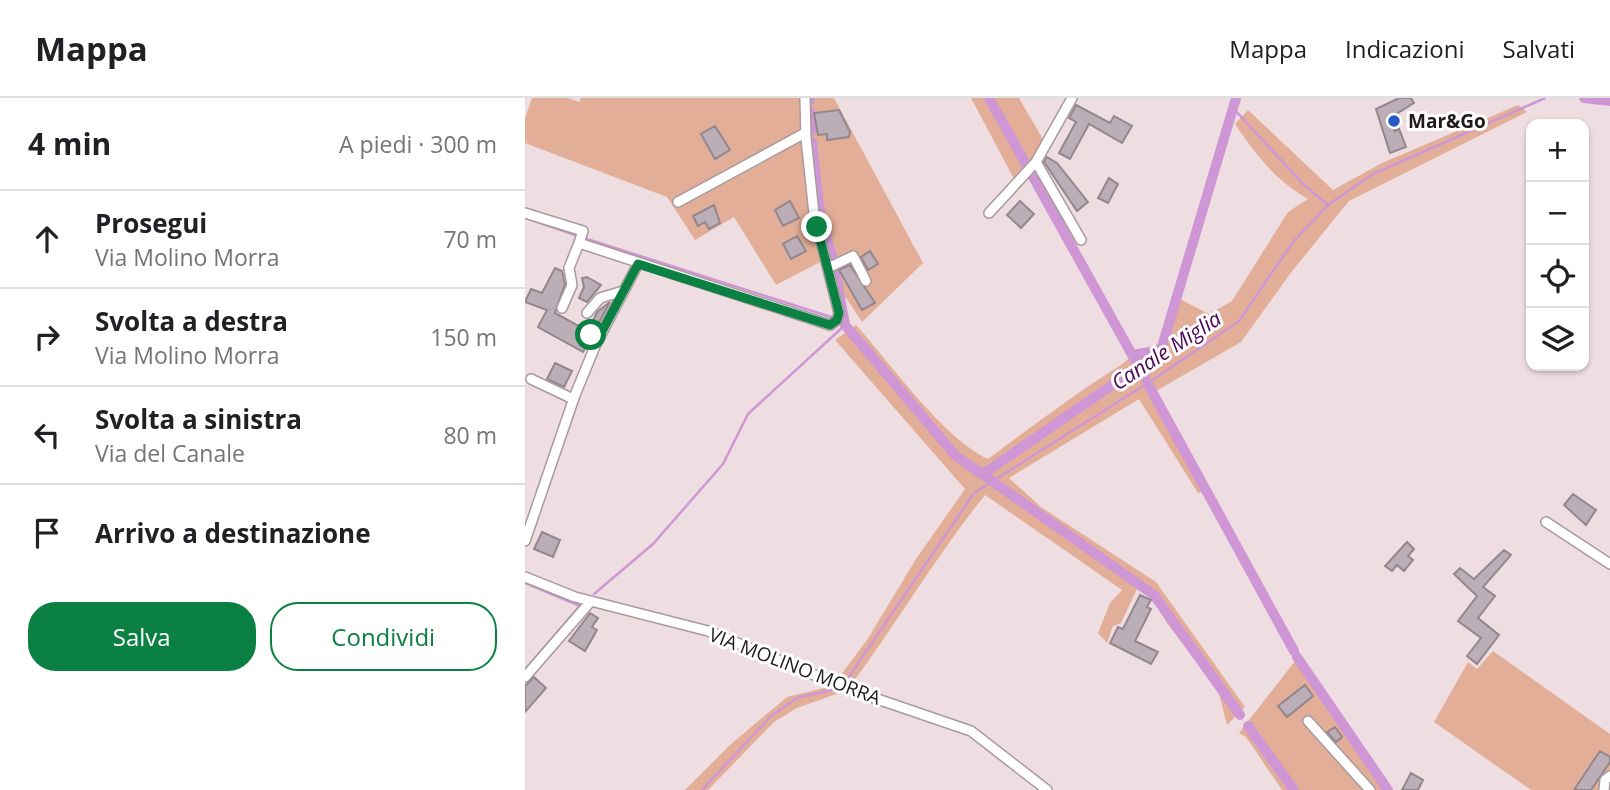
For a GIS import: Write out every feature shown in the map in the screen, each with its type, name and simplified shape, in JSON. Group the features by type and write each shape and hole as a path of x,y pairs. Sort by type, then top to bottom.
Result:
{"street":[{"path":"579,243 826,325 834,323 839,313 814,214 805,133 805,98"},
{"path":"989,213 1031,167 1072,98"},
{"path":"678,202 805,133"},
{"path":"1031,167 1081,240"},
{"path":"525,213 583,231 569,268 572,285 562,307"},
{"path":"828,268 853,257 866,281"},
{"path":"525,541 573,399 597,341 638,264"},
{"path":"587,313 600,298 623,291"},
{"path":"586,327 597,341"},
{"path":"531,379 573,399"},
{"path":"1546,522 1610,565"},
{"name":"VIA MOLINO MORRA","path":"525,577 591,601 708,631 848,689 971,731 1047,790"},
{"path":"525,677 591,601"},
{"path":"1308,721 1370,790"},
{"path":"1604,790 1605,780 1610,776"}],"shaded area":[{"path":"532,98 568,98 579,102 581,98 834,98 923,263 862,322 822,261 776,285 734,217 695,240 667,197 525,143 525,118"},
{"path":"971,98 1019,98 1044,141 1035,159 1014,179"},
{"path":"1518,105 1527,112 1349,201 1293,270 1241,342 1156,391 1210,489 1198,493 1139,399 1009,478 1041,507 1156,582 1245,707 1227,725 1218,690 1167,623 1151,596 1137,589 1121,623 1113,626 1107,643 1098,633 1110,603 1122,590 985,495 851,685 837,680 867,640 916,559 965,489 835,340 856,325 935,417 953,435 988,459 1134,355 1159,344 1172,295 1209,314 1232,301 1288,212 1308,199 1286,184 1267,166 1235,124 1248,110 1333,190 1382,163"},
{"path":"1493,651 1610,734 1610,790 1531,790 1434,722 1468,662 1477,669"},
{"path":"1295,661 1386,790 1282,790 1246,737 1239,733"},
{"path":"832,686 842,692 797,708 774,722 708,790 685,790 730,745 787,697"}],"building":[{"path":"1399,98 1411,98 1414,103 1390,118 1395,131 1399,129 1406,147 1390,153 1376,109"},
{"path":"1076,105 1110,123 1114,116 1132,126 1122,143 1089,124 1070,159 1059,153 1076,122 1069,118"},
{"path":"839,110 850,132 849,137 827,140 827,134 818,135 814,113"},
{"path":"715,126 730,150 715,159 701,134"},
{"path":"1047,157 1057,163 1088,202 1077,211 1044,162"},
{"path":"1109,178 1118,184 1108,203 1098,198"},
{"path":"790,201 799,218 783,226 775,210"},
{"path":"1020,201 1034,214 1021,228 1007,215"},
{"path":"714,205 720,223 709,229 705,222 698,226 693,216"},
{"path":"797,236 806,251 791,259 783,244"},
{"path":"870,251 878,264 868,270 861,257"},
{"path":"850,265 875,303 862,310 839,270"},
{"path":"555,268 562,271 565,284 555,313 579,326 580,337 589,342 583,352 538,327 547,310 525,302 531,289 542,293"},
{"path":"587,277 601,285 587,302 579,298 584,287 582,278"},
{"path":"610,302 596,328 592,323 597,312"},
{"path":"555,363 572,371 564,387 547,379"},
{"path":"1573,494 1596,510 1586,525 1564,505"},
{"path":"542,532 560,540 553,557 534,549"},
{"path":"1407,542 1414,549 1408,556 1413,560 1404,571 1397,565 1392,571 1385,566"},
{"path":"1504,550 1511,555 1483,587 1495,596 1478,618 1499,635 1477,664 1467,656 1481,638 1458,621 1477,596 1454,574 1460,568 1474,579"},
{"path":"1140,595 1151,600 1147,607 1151,609 1135,641 1158,652 1151,664 1110,643 1118,627 1123,629"},
{"path":"590,613 598,618 592,627 597,630 585,651 569,641"},
{"path":"534,677 546,688 525,712 525,686"},
{"path":"1305,685 1313,696 1287,717 1278,706"},
{"path":"1335,727 1342,737 1336,742 1327,732"},
{"path":"1600,751 1610,757 1610,762 1591,790 1574,790"},
{"path":"1411,773 1423,780 1418,790 1402,790"}],"waterway":[{"path":"989,98 1145,378"},
{"path":"1132,355 1161,350 1236,98"},
{"name":"Canale Miglia","path":"846,681 974,493 1157,377 1239,321 1293,242 1328,205 1373,174 1545,98"},
{"path":"1584,98 1610,101"},
{"path":"1233,108 1304,185 1328,205"},
{"path":"810,111 811,131"},
{"path":"812,142 821,221"},
{"path":"525,218 578,236"},
{"path":"823,229 834,261"},
{"path":"584,238 831,317"},
{"path":"835,269 845,325 955,455 1154,595 1240,715"},
{"path":"594,594 653,544 723,464 748,414 845,325"},
{"path":"977,472 986,472 1131,372"},
{"path":"1149,386 1294,651"},
{"path":"525,583 580,606"},
{"path":"525,670 583,602"},
{"path":"1297,657 1388,790"},
{"name":"Canale Miglia","path":"702,790 771,716 797,698 835,689"},
{"path":"1248,726 1294,790"}],"place":[{"name":"Mar&Go","path":"1394,121"}],"route":[{"path":"591,335 597,341 638,264 830,325 837,320 839,313 817,227"}]}
